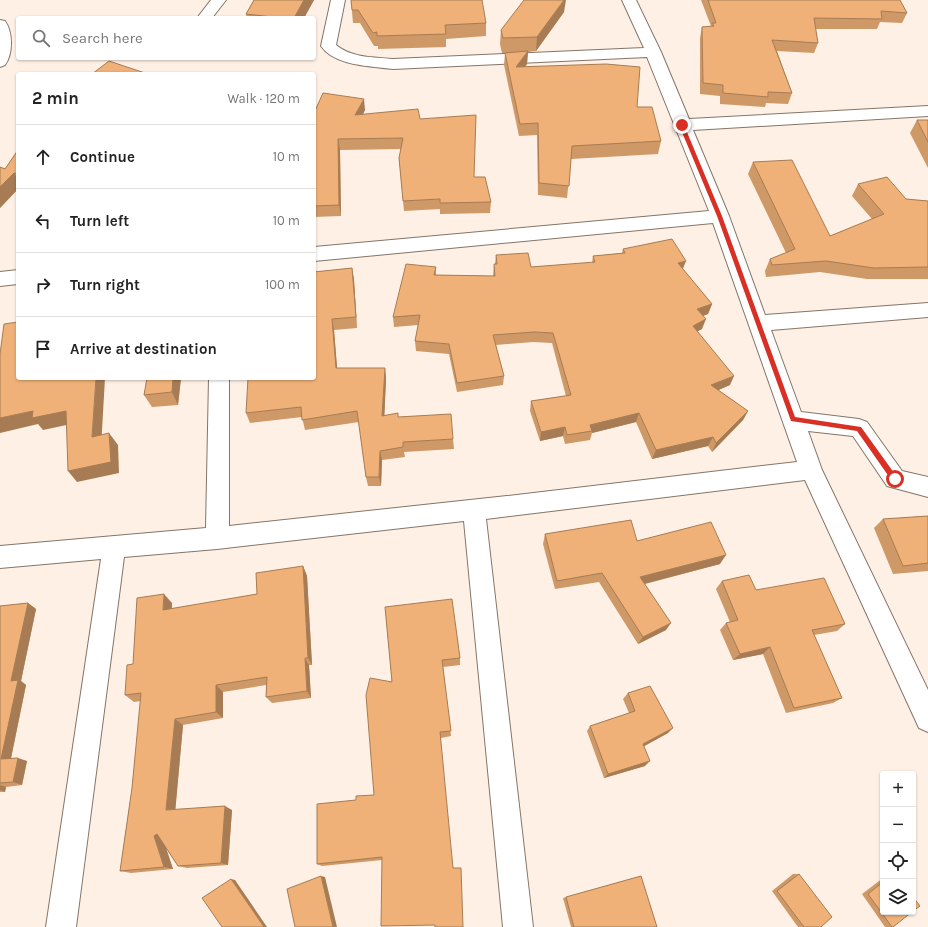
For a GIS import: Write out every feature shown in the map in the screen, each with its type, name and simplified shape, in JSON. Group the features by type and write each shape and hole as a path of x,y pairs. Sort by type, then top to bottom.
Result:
{"street":[{"path":"206,16 219,0"},
{"path":"338,0 328,46 339,56 363,61 393,64 653,52"},
{"path":"629,0 653,52 720,216 811,470 928,719"},
{"path":"0,24 11,41 0,62"},
{"path":"682,125 928,111"},
{"path":"316,254 720,216"},
{"path":"0,279 16,277"},
{"path":"758,323 928,310"},
{"path":"217,538 219,380"},
{"path":"793,420 859,428 895,479 928,487"},
{"path":"0,557 114,548 474,511 811,470"},
{"path":"474,511 518,927"},
{"path":"61,927 114,548"}],"building":[{"path":"254,0 304,0 295,16 264,16 246,14"},
{"path":"351,0 482,0 486,23 445,25 446,34 377,36 377,32 373,33 358,10 352,10"},
{"path":"524,0 564,0 537,37 503,38 501,30"},
{"path":"708,0 900,0 907,13 881,11 882,19 814,18 818,43 772,40 792,93 768,92 768,97 723,93 723,85 703,83 702,27 714,26 712,23 716,23"},
{"path":"528,51 516,67 606,64 640,67 637,107 652,107 661,141 572,146 569,186 539,183 538,123 520,124 505,53"},
{"path":"109,61 142,72 95,72"},
{"path":"323,93 364,99 355,115 418,109 420,119 476,115 474,177 485,177 491,202 440,203 440,199 403,201 399,158 403,138 338,139 339,205 316,206 316,109"},
{"path":"917,120 928,120 928,142"},
{"path":"16,153 16,174 14,173 0,187 0,167 5,169"},
{"path":"792,160 830,236 884,214 858,184 887,177 906,199 928,201 928,267 874,268 826,261 772,265 770,259 795,249 753,162"},
{"path":"672,239 686,261 678,263 712,304 697,309 706,319 693,326 734,376 711,385 748,411 716,443 713,437 656,450 639,413 590,425 592,431 567,435 565,427 541,432 531,401 571,395 553,333 534,332 493,335 504,376 457,383 449,344 415,341 420,315 393,317 406,264 436,267 434,275 495,276 494,264 497,264 496,255 528,253 531,267 595,262 593,256 625,253 623,249"},
{"path":"352,268 356,317 332,319 336,368 385,368 382,416 398,413 398,417 451,414 453,439 403,442 403,447 380,451 379,477 366,477 357,411 302,420 301,407 246,413 248,380 316,380 316,272"},
{"path":"16,322 16,380 96,380 92,437 109,433 111,462 68,471 66,411 32,418 33,411 0,418 0,354 4,324"},
{"path":"147,380 173,380 172,392 144,395"},
{"path":"928,516 928,563 903,566 883,519"},
{"path":"631,520 637,541 711,522 726,555 640,577 671,623 643,637 602,573 557,581 545,534"},
{"path":"303,566 308,658 305,658 307,691 266,697 267,677 216,685 216,712 175,719 166,810 225,806 221,863 178,866 157,834 154,836 164,867 120,871 132,788 141,693 125,695 127,665 133,664 137,598 164,594 163,610 257,594 256,573"},
{"path":"749,575 756,590 824,578 845,624 812,630 842,698 794,708 770,647 740,654 726,623 738,620 722,581"},
{"path":"452,599 460,658 442,660 451,731 440,732 453,868 461,868 463,927 435,927 435,925 381,926 382,857 317,864 317,804 356,800 356,796 374,795 366,695 370,678 392,682 385,607"},
{"path":"28,603 11,681 18,680 1,759 18,758 13,782 0,783 0,606"},
{"path":"650,686 673,728 643,744 650,761 608,774 590,726 635,711 628,693"},
{"path":"799,874 832,917 821,927 804,927 777,891"},
{"path":"321,876 333,927 295,927 287,889"},
{"path":"641,876 657,927 574,927 566,897"},
{"path":"231,879 264,927 222,927 202,898"},
{"path":"880,884 880,910 868,894"},
{"path":"916,901 920,906 916,909"},
{"path":"883,915 908,915 893,927"}],"route":[{"path":"682,125 720,216 793,420 859,428 895,479"}]}
